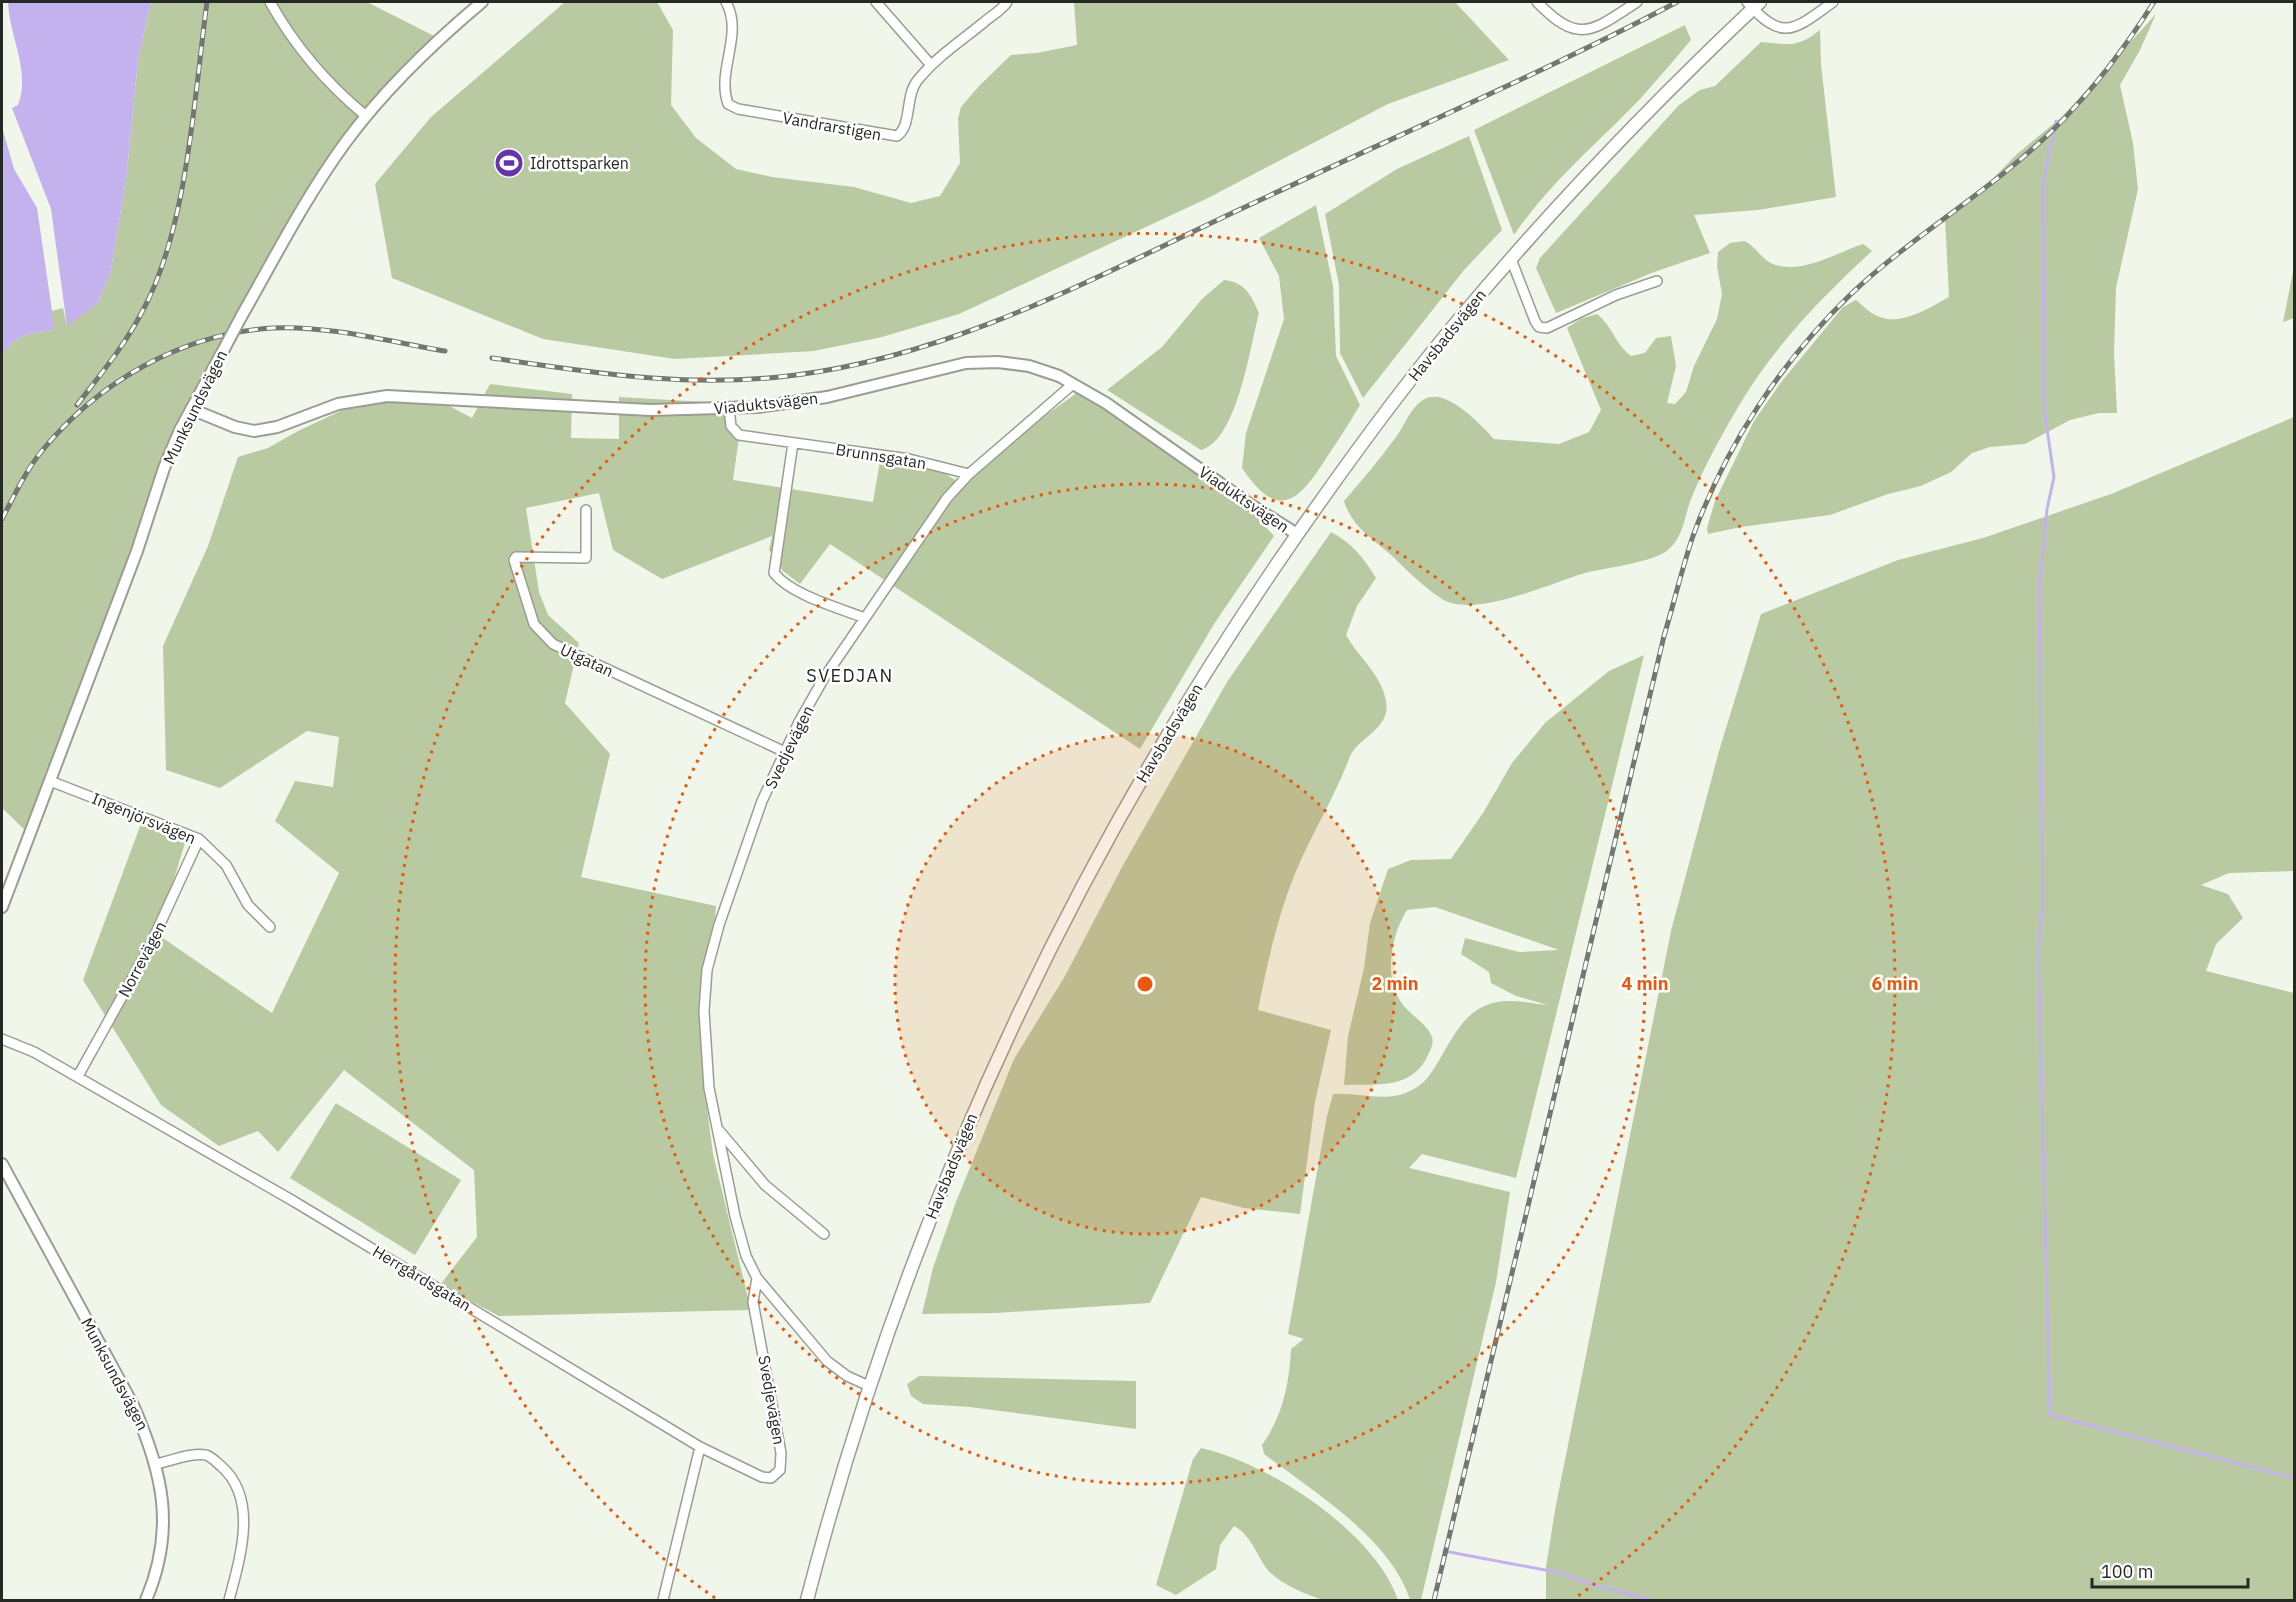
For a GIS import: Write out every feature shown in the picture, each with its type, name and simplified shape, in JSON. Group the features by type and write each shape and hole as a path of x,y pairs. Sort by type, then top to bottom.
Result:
{"main road":[{"name":"Havsbadsvägen","path":"807,1600 869,1386 955,1153 1058,928 1186,702 1297,534 1415,374 1511,259 1628,132 1753,4"}],"street":[{"path":"270,2 298,47 349,102 366,116"},
{"name":"Munksundsvägen","path":"2,908 137,551 164,468 190,409 312,193 366,116 413,64 482,2"},
{"name":"Vandrarstigen","path":"726,2 734,26 726,98 728,104 738,109 897,136 902,133 905,123 910,91 931,65 1007,2"},
{"path":"876,2 931,65"},
{"path":"1537,2 1565,26 1575,31 1597,26 1637,2"},
{"path":"1753,4 1770,25 1790,28 1804,23 1833,2"},
{"path":"1511,259 1539,327 1547,328 1616,296 1657,281"},
{"name":"Viaduktsvägen","path":"190,409 229,425 261,430 338,404 387,396 650,410 729,408 827,397 966,363 999,362 1029,366 1059,376 1106,403 1251,505 1297,534"},
{"name":"Svedjevägen","path":"869,1386 847,1376 827,1361 757,1278 746,1256 715,1126 705,1051 707,970 719,925 762,801 824,678 947,498 969,474 1073,384"},
{"name":"Brunnsgatan","path":"729,408 731,426 739,435 909,459 969,474"},
{"path":"793,443 773,567 780,580 796,590 865,618"},
{"name":"Utgatan","path":"586,510 586,558 516,557 514,560 528,610 541,633 553,644 573,654 785,752"},
{"name":"Ingenjörsvägen","path":"50,781 199,839 226,865 248,906 270,927"},
{"name":"Norrevägen","path":"78,1076 149,948 199,839"},
{"name":"Herrgårdsgatan","path":"2,1039 34,1052 78,1076 296,1202 700,1447"},
{"path":"715,1126 765,1185 824,1234"},
{"name":"Munksundsvägen","path":"2,1164 133,1405 156,1464 164,1509 162,1545 154,1582 147,1600"},
{"name":"Svedjevägen","path":"700,1447 762,1477 771,1478 780,1470 781,1454 753,1302 757,1278"},
{"path":"663,1600 700,1447"},
{"path":"156,1464 201,1455 210,1456 237,1483 243,1500 243,1528 238,1564 229,1600"}],"green space":[{"path":"151,2 367,2 438,38 360,115 345,136 193,406 30,835 2,808 2,358 10,345 22,336 52,330 52,311 63,308 67,325 98,303 110,275 126,180 138,60"},
{"path":"565,2 657,2 673,30 671,105 696,138 736,169 772,177 854,187 911,203 940,196 960,163 958,119 961,107 1011,55 1037,53 1077,45 1074,2 1455,2 1509,60 1388,104 1206,199 959,314 882,337 814,351 675,359 543,339 392,278 375,184 431,117"},
{"path":"2156,14 2140,50 2120,85 2133,143 2138,189 2116,288 2114,353 2117,413 2099,413 2070,420 2025,444 1990,447 1972,453 1951,472 1921,486 1888,494 1830,515 1741,527 1708,534 1707,528 1715,501 1754,421 1782,381 1843,307 1856,300 1877,316 1897,319 1916,314 1949,297 1945,218 1968,204 2017,154 2063,116"},
{"path":"1685,25 1691,40 1640,99 1542,198 1514,235 1474,130"},
{"path":"1820,30 1821,64 1836,197 1758,210 1694,215 1710,253 1654,272 1556,313 1536,268 1540,258 1679,105 1700,90 1715,86 1761,42 1798,43"},
{"path":"1469,136 1502,230 1464,270 1363,398 1340,353 1339,285 1325,214 1397,169"},
{"path":"1316,205 1333,286 1336,356 1360,405 1305,487 1296,496 1286,500 1276,500 1266,495 1254,484 1242,468 1246,433 1284,319 1279,276 1259,238"},
{"path":"1744,241 1769,262 1784,267 1818,262 1863,244 1872,251 1798,325 1766,365 1712,454 1690,502 1680,534 1668,550 1652,558 1585,573 1513,597 1473,605 1456,604 1442,599 1428,589 1362,530 1351,517 1344,501 1390,445 1418,403 1423,400 1432,397 1452,402 1481,425 1494,439 1559,444 1589,432 1601,410 1567,328 1580,319 1597,314 1631,356 1645,353 1656,338 1671,336 1676,366 1667,403 1675,404 1686,392 1694,366 1717,319 1722,294 1717,266 1718,252 1730,243"},
{"path":"2294,267 2294,318 2283,322"},
{"path":"1224,280 1237,283 1246,290 1259,313 1233,412 1224,430 1213,443 1201,450 1107,390 1162,347 1202,299"},
{"path":"490,384 572,394 571,438 619,439 619,397 723,403 740,431 733,480 873,502 881,455 940,470 964,486 1014,438 1088,385 1238,497 1274,536 1214,624 1140,749 830,544 800,584 783,571 769,550 772,536 662,579 613,550 599,493 526,508 539,592 548,615 579,643 565,703 610,754 581,877 716,906 703,1077 713,1154 751,1310 499,1316 440,1285 477,1237 474,1170 344,1070 278,1152 258,1131 219,1146 161,1105 83,980 142,821 185,843 157,934 272,1013 339,873 275,821 295,781 333,787 339,737 307,731 220,788 166,770 163,646 208,546 238,457 268,448 349,407 392,400 440,401 472,418"},
{"path":"2294,417 2294,871 2229,873 2201,885 2228,894 2243,918 2216,944 2206,971 2294,993 2294,1600 1546,1600 1546,1567 1555,1510 1671,931 1719,751 1761,614 1898,560 1983,538 2111,494"},
{"path":"1331,532 1357,552 1376,578 1357,606 1346,635 1380,683 1386,701 1386,711 1379,726 1353,751 1300,862 1280,916 1258,1010 1331,1030 1315,1102 1300,1214 1244,1208 1201,1197 1150,1303 996,1313 922,1314 933,1268 956,1202 1014,1059 1065,976 1122,867 1227,682"},
{"path":"1644,655 1516,1178 1422,1154 1409,1168 1510,1192 1496,1282 1421,1600 1410,1600 1400,1578 1369,1537 1349,1518 1264,1454 1262,1445 1275,1422 1284,1399 1291,1349 1304,1339 1288,1334 1327,1116 1333,1094 1392,1096 1410,1091 1420,1085 1427,1079 1459,1028 1475,1011 1497,1002 1520,1001 1548,1005 1516,996 1491,983 1489,972 1461,954 1465,938 1519,952 1559,950 1435,907 1407,910 1401,920 1393,945 1391,971 1393,984 1404,1006 1430,1032 1433,1039 1431,1048 1421,1066 1403,1080 1381,1084 1344,1085 1348,1036 1364,968 1370,923 1388,869 1411,860 1451,859 1483,813 1512,763 1545,723 1609,671"},
{"path":"336,1103 461,1180 415,1255 290,1178"},
{"path":"919,1376 1136,1381 1136,1429 970,1407 923,1404 911,1396 907,1384"},
{"path":"1201,1448 1228,1456 1257,1469 1316,1504 1367,1550 1386,1575 1398,1600 1331,1601 1301,1592 1272,1574 1245,1534 1234,1526 1220,1545 1216,1569 1176,1595 1156,1585 1193,1459"}],"shaded area":[{"path":"8,2 151,2 138,60 126,180 110,275 98,303 67,326 51,209 12,108 18,105 22,79"},
{"path":"2,127 14,169 37,208 53,330 23,336 10,345 2,358"}],"waterway":[{"path":"2056,121 2043,183 2044,408 2054,477 2047,509 2039,591 2043,905 2038,947 2050,1415 2294,1478"},
{"path":"1444,1551 1561,1573 1586,1583 1651,1600"}],"railway":[{"path":"77,405 112,360 142,312 170,241 187,161 207,2"},
{"path":"492,358 606,374 681,380 719,380 796,375 857,364 917,349 975,329 1089,281 1522,79 1677,2"},
{"path":"1434,1600 1664,636 1689,548 1706,502 1739,437 1758,406 1801,348 1825,321 1874,273 2004,173 2054,129 2082,100 2154,2"},
{"path":"2,519 30,468 64,427 88,404 115,384 174,351 238,332 272,328 315,329 445,351"}],"place":[{"name":"Idrottsparken","path":"509,163"}],"district":[{"name":"SVEDJAN","path":"850,675"}]}
